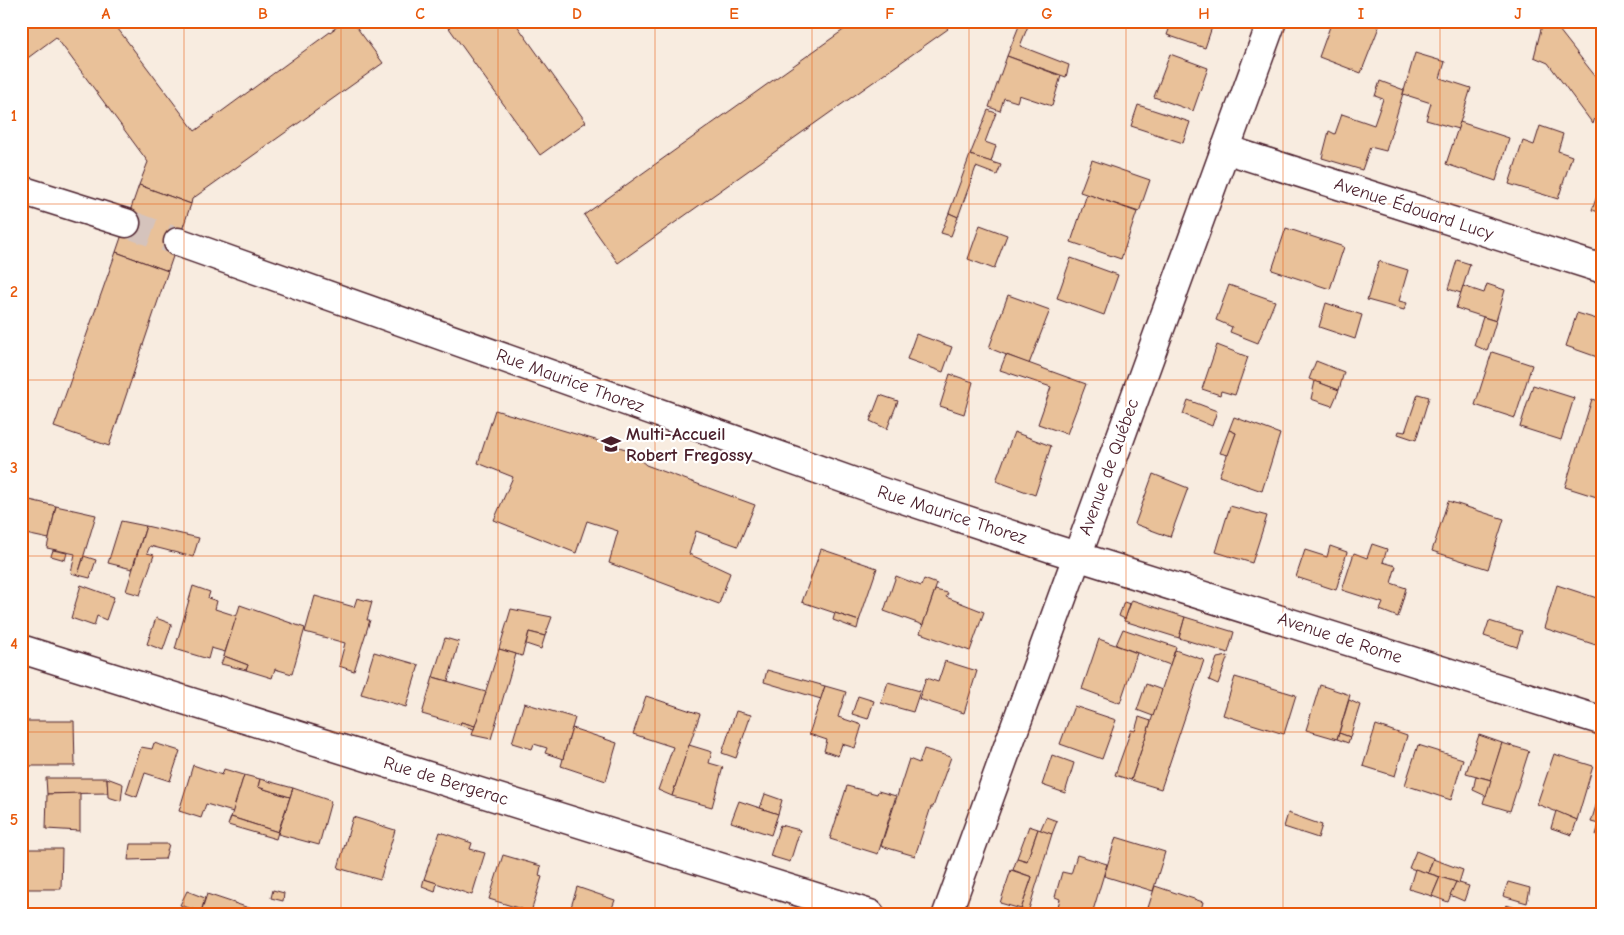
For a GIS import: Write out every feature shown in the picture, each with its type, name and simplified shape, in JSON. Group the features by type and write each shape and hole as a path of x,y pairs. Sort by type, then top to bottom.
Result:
{"street":[{"name":"Avenue de Québec","path":"946,914 1272,21"},
{"name":"Avenue Édouard Lucy","path":"1224,149 1603,269"},
{"path":"21,190 126,223"},
{"name":"Rue Maurice Thorez","path":"178,242 832,474 1077,555"},
{"name":"Avenue de Rome","path":"1077,555 1603,721"},
{"name":"Rue de Bergerac","path":"21,649 870,914"}],"building":[{"path":"21,21 112,21 195,131 345,21 352,21 383,63 192,199 191,204 139,185 148,162 56,37 21,63"},
{"path":"444,21 514,21 586,122 540,155"},
{"path":"856,21 942,21 948,29 618,263 584,215"},
{"path":"1021,21 1030,21 1020,46 1069,65 1066,77 1007,56"},
{"path":"1172,21 1214,21 1205,48 1167,35"},
{"path":"1332,21 1366,21 1379,27 1361,73 1319,57"},
{"path":"1543,21 1552,21 1603,86 1603,94 1593,124 1548,63 1534,57"},
{"path":"1415,53 1445,62 1440,78 1471,88 1458,129 1426,120 1431,103 1403,94"},
{"path":"1170,54 1208,68 1193,111 1154,97"},
{"path":"1007,56 1061,76 1052,106 1019,95 1017,102 1004,98 1000,111 989,107"},
{"path":"1380,81 1404,90 1386,151 1370,147 1362,170 1322,158 1329,131 1335,134 1342,114 1374,125 1383,99 1375,96"},
{"path":"1138,105 1190,122 1183,143 1131,126"},
{"path":"988,110 996,113 985,142 996,146 991,162 970,155"},
{"path":"1460,122 1509,138 1496,181 1446,164"},
{"path":"1540,126 1563,134 1558,151 1572,156 1558,199 1509,184 1523,141 1534,145"},
{"path":"970,155 1001,165 997,175 976,167 958,217 949,213"},
{"path":"1092,160 1150,180 1139,212 1080,192"},
{"path":"1603,179 1603,213 1592,210"},
{"path":"139,185 191,204 168,271 116,252"},
{"path":"1087,194 1137,212 1121,259 1071,242"},
{"path":"949,213 958,217 951,236 941,233"},
{"path":"980,225 1007,235 994,269 968,259"},
{"path":"1286,228 1344,247 1330,289 1272,270"},
{"path":"116,252 168,271 109,446 54,427"},
{"path":"1071,258 1118,275 1104,315 1057,298"},
{"path":"1457,260 1470,264 1461,293 1448,289"},
{"path":"1379,261 1408,270 1399,301 1407,303 1404,310 1367,300"},
{"path":"1487,284 1505,290 1496,321 1456,308 1463,286 1484,293"},
{"path":"1229,285 1275,301 1258,343 1230,332 1232,327 1216,320"},
{"path":"1008,295 1050,310 1029,364 989,348"},
{"path":"1326,303 1362,315 1355,339 1319,327"},
{"path":"1577,313 1603,321 1603,350 1600,358 1566,346"},
{"path":"1483,317 1496,321 1487,351 1474,345"},
{"path":"916,334 952,347 943,372 907,359"},
{"path":"1217,345 1248,357 1235,395 1221,391 1220,395 1202,389"},
{"path":"1492,352 1532,365 1515,418 1475,405"},
{"path":"1006,355 1086,384 1067,434 1038,424 1051,387 1000,370"},
{"path":"1316,361 1344,372 1339,390 1309,379"},
{"path":"950,374 973,382 964,414 940,406"},
{"path":"1315,381 1339,390 1332,406 1311,399"},
{"path":"1533,385 1574,398 1561,440 1520,427"},
{"path":"1418,394 1429,397 1416,440 1398,434 1399,431 1405,432"},
{"path":"880,395 898,401 887,429 870,421"},
{"path":"1592,399 1603,403 1603,499 1565,487"},
{"path":"1188,400 1217,411 1212,426 1183,414"},
{"path":"495,410 629,450 646,465 755,505 738,546 696,531 689,554 730,573 719,604 609,563 618,531 587,521 576,553 494,520 513,477 478,463"},
{"path":"1234,417 1280,434 1262,491 1219,476 1236,433 1229,430"},
{"path":"1229,430 1236,433 1228,455 1220,453"},
{"path":"1014,432 1051,446 1035,495 996,481"},
{"path":"1153,474 1188,488 1170,537 1135,524"},
{"path":"21,498 56,506 49,539 21,533"},
{"path":"1448,501 1504,519 1488,569 1432,551"},
{"path":"56,506 96,515 78,575 71,573 75,554 47,548"},
{"path":"1230,506 1267,516 1252,563 1216,552"},
{"path":"121,521 146,526 132,569 108,563"},
{"path":"146,526 199,538 193,557 150,546 147,553 154,555 140,595 126,591"},
{"path":"1372,544 1387,549 1383,562 1396,566 1391,583 1406,588 1398,617 1380,610 1383,603 1342,590 1354,553 1367,558"},
{"path":"1330,546 1347,552 1336,590 1296,577 1305,550 1327,557"},
{"path":"821,549 877,568 859,621 802,602"},
{"path":"53,550 67,553 65,560 51,556"},
{"path":"84,556 96,560 90,578 78,575"},
{"path":"896,576 921,586 924,579 937,584 923,625 884,611"},
{"path":"81,585 114,597 106,620 97,616 94,626 71,618"},
{"path":"1557,585 1603,600 1603,632 1599,646 1544,628"},
{"path":"193,586 210,592 208,598 217,601 215,609 237,616 225,652 211,648 208,659 175,649"},
{"path":"935,590 948,593 946,597 984,612 970,651 920,633"},
{"path":"315,596 354,607 357,598 372,602 367,620 370,620 354,671 339,666 345,643 305,632"},
{"path":"1132,600 1185,617 1179,638 1124,621"},
{"path":"1124,602 1130,604 1125,619 1119,616"},
{"path":"240,605 305,628 292,674 275,669 272,678 246,670 248,665 224,656"},
{"path":"511,609 552,617 545,636 529,632 522,656 499,649"},
{"path":"835,613 859,621 857,629 833,620"},
{"path":"1185,617 1234,632 1228,653 1179,638"},
{"path":"156,618 172,624 163,650 147,644"},
{"path":"1489,621 1522,631 1517,647 1484,636"},
{"path":"1123,629 1176,647 1170,665 1116,645"},
{"path":"529,632 545,636 541,649 526,644"},
{"path":"445,638 459,642 448,681 433,677"},
{"path":"1099,639 1137,653 1120,703 1082,689"},
{"path":"499,649 516,654 491,739 472,735"},
{"path":"1175,650 1204,660 1161,789 1131,780"},
{"path":"374,652 419,665 406,707 361,694"},
{"path":"224,656 248,665 246,670 221,664"},
{"path":"1228,656 1218,684 1209,680 1217,658"},
{"path":"945,661 977,671 964,713 919,699 926,678 938,682"},
{"path":"767,670 825,686 821,699 764,682"},
{"path":"433,677 486,692 475,726 461,722 460,725 422,714"},
{"path":"1235,677 1296,695 1284,734 1223,715"},
{"path":"888,682 920,691 913,712 881,703"},
{"path":"1146,684 1162,690 1153,716 1137,710"},
{"path":"1320,685 1350,695 1337,739 1306,730"},
{"path":"825,686 846,692 838,717 862,725 855,748 842,744 838,756 824,751 827,740 809,734"},
{"path":"646,696 700,714 672,796 658,790 673,747 633,734"},
{"path":"858,696 874,701 868,719 852,714"},
{"path":"1349,700 1360,705 1350,737 1339,733"},
{"path":"524,703 575,718 563,759 545,753 547,748 534,744 532,749 512,743"},
{"path":"1074,706 1116,720 1102,759 1060,744"},
{"path":"736,711 751,715 736,758 722,753"},
{"path":"1139,717 1151,721 1131,780 1115,775 1131,730 1135,731"},
{"path":"25,721 74,721 75,766 25,766"},
{"path":"461,722 475,726 474,729 460,725"},
{"path":"1376,725 1407,736 1395,776 1363,766"},
{"path":"572,728 617,743 606,781 561,766"},
{"path":"1339,733 1350,737 1348,743 1337,739"},
{"path":"1479,735 1502,743 1491,780 1466,773"},
{"path":"154,743 180,751 170,781 145,773 137,797 126,793 141,747 152,749"},
{"path":"1502,743 1529,751 1510,811 1483,803"},
{"path":"689,745 712,752 709,763 723,767 712,807 672,796"},
{"path":"1418,745 1463,759 1451,800 1405,785"},
{"path":"924,749 951,757 933,807 931,807 915,856 881,846 909,759 919,763"},
{"path":"1554,754 1593,766 1577,820 1537,804"},
{"path":"1052,755 1074,763 1065,793 1042,785"},
{"path":"193,765 222,775 224,769 244,775 233,812 206,804 201,818 179,811"},
{"path":"244,775 260,779 258,787 290,797 278,832 231,817"},
{"path":"1476,776 1491,780 1486,796 1473,790"},
{"path":"46,778 107,778 108,793 47,794"},
{"path":"107,778 123,784 121,801 108,797"},
{"path":"260,779 293,788 290,797 258,787"},
{"path":"1603,783 1603,837 1596,835 1599,824 1591,822"},
{"path":"847,786 877,794 878,791 896,796 878,854 830,839"},
{"path":"293,788 331,801 319,845 278,834"},
{"path":"80,793 80,831 46,829 47,794"},
{"path":"765,794 782,800 778,814 760,808"},
{"path":"739,801 778,814 771,835 731,822"},
{"path":"1556,811 1577,820 1572,835 1551,828"},
{"path":"1288,813 1322,825 1318,838 1284,827"},
{"path":"231,817 278,832 276,839 228,825"},
{"path":"353,817 395,830 380,880 338,868"},
{"path":"1046,817 1057,821 1052,834 1040,831"},
{"path":"780,825 800,830 790,862 770,856"},
{"path":"1029,826 1038,829 1027,861 1017,858"},
{"path":"1038,829 1052,834 1028,912 1021,909 1032,877 1013,870 1017,858 1027,861"},
{"path":"440,832 472,843 470,849 485,853 472,895 424,879"},
{"path":"1116,837 1165,852 1153,891 1104,876"},
{"path":"130,844 169,844 165,859 128,860"},
{"path":"21,849 62,849 61,889 21,889"},
{"path":"1416,851 1433,858 1428,873 1409,868"},
{"path":"503,855 541,866 539,876 542,877 531,912 489,899"},
{"path":"1077,855 1107,864 1092,914 1056,914 1060,899 1055,897 1062,872 1071,874"},
{"path":"1433,859 1463,870 1459,883 1428,873"},
{"path":"1415,869 1440,877 1432,896 1409,889"},
{"path":"1011,870 1032,877 1021,909 1000,903"},
{"path":"1440,877 1456,882 1448,902 1432,896"},
{"path":"424,879 437,883 435,892 422,887"},
{"path":"1456,882 1469,886 1464,901 1450,895"},
{"path":"1508,882 1530,888 1527,903 1503,896"},
{"path":"1155,886 1203,902 1200,914 1146,914"},
{"path":"577,887 615,900 610,914 569,914"},
{"path":"273,890 284,893 283,901 271,898"},
{"path":"187,891 205,898 201,912 180,905"},
{"path":"207,894 255,910 254,914 201,912"},
{"path":"1506,905 1533,913 1504,914"}],"tunnel":[{"path":"126,223 178,242"}],"place":[{"name":"Multi-Accueil Robert Fregossy","path":"611,444"}]}
